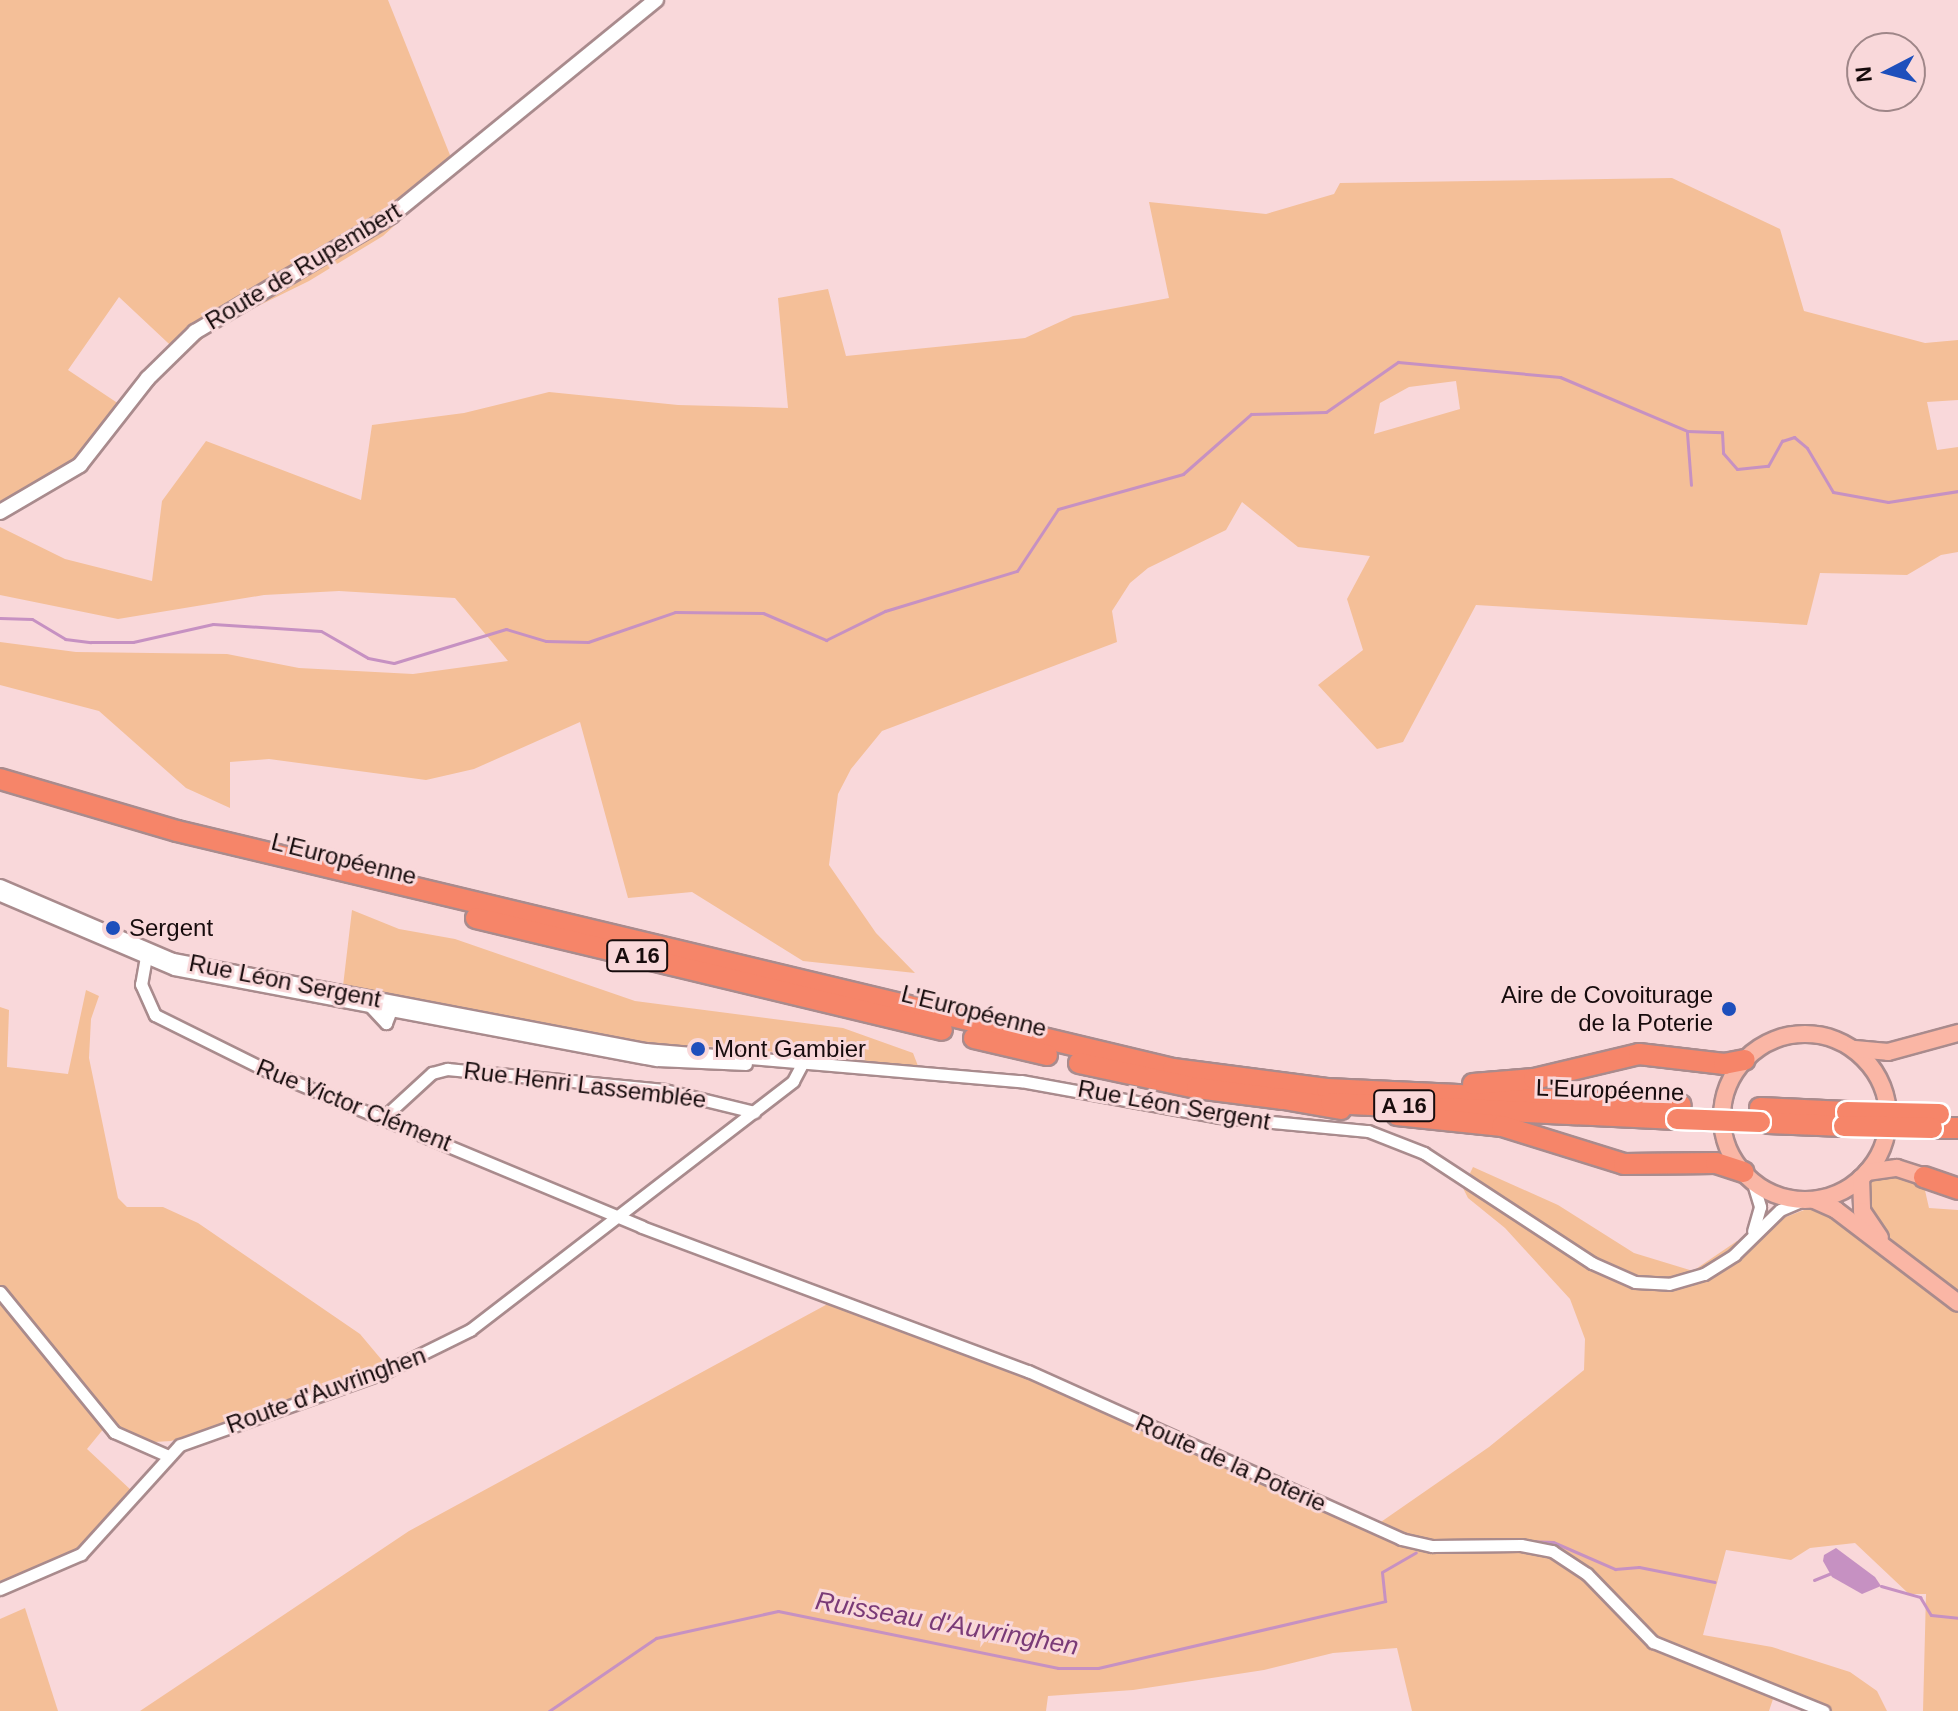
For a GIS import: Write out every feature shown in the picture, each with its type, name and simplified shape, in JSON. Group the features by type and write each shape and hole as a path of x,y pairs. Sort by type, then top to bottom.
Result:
{"highway":[{"name":"L'Européenne","path":"0,779 177,831 1101,1054 1227,1078 1679,1112"},
{"name":"L'Européenne","path":"0,793 188,848 1112,1071 1278,1098 1845,1119 1943,1118 1958,1128"},
{"path":"1378,1091 1399,1084 1526,1080 1632,1054 1672,1054 1719,1064 1745,1060"},
{"path":"1278,1098 1494,1125 1632,1165 1716,1163 1748,1176"},
{"path":"1924,1177 1958,1189"}],"main road":[{"path":"1958,1033 1888,1052 1851,1048 1824,1036 1794,1035 1766,1044 1745,1060 1731,1082 1723,1113 1728,1145 1748,1176 1778,1195 1808,1200 1898,1256 1958,1303"},
{"path":"1808,1200 1841,1192 1864,1175 1884,1144 1887,1106 1874,1071 1851,1048"},
{"path":"1864,1175 1897,1168 1924,1177"},
{"path":"1864,1175 1865,1217 1898,1256"}],"street":[{"name":"Route de Rupembert","path":"0,512 80,465 143,385 195,332 391,216 656,0"},
{"name":"Rue Léon Sergent","path":"0,885 146,955 393,1006 652,1051 1021,1081 1219,1117 1377,1133 1424,1153 1585,1258 1635,1282 1669,1284 1697,1277 1729,1260 1780,1210 1808,1200"},
{"name":"Rue Léon Sergent","path":"0,895 146,955 369,1005 384,1023 393,1006"},
{"name":"Rue Victor Clément","path":"146,955 144,998 162,1020 268,1071 385,1116 618,1217"},
{"name":"Route d'Auvringhen","path":"0,1589 81,1554 166,1455 191,1440 370,1378 441,1347 496,1312 793,1081 802,1064"},
{"name":"Rue Henri Lassemblée","path":"385,1116 442,1069 653,1089 754,1112"},
{"path":"1748,1176 1760,1207 1749,1239"},
{"name":"Route de la Poterie","path":"618,1217 1028,1371 1401,1539 1432,1546 1521,1545 1552,1551 1587,1574 1653,1642 1824,1711"},
{"path":"0,1292 114,1432 166,1455"}],"shaded area":[{"path":"0,0 388,0 456,170 383,236 309,281 215,327 183,357 119,297 68,370 119,404 86,449 64,468 0,501"},
{"path":"1672,178 1780,229 1804,311 1925,343 1958,340 1958,400 1927,402 1937,450 1958,447 1958,552 1941,555 1907,575 1820,573 1807,625 1476,605 1403,742 1377,749 1318,685 1363,650 1347,599 1370,556 1298,547 1242,502 1226,530 1148,568 1130,583 1112,611 1117,642 882,731 851,769 838,794 829,865 876,933 915,973 803,961 692,892 628,898 580,722 474,769 426,780 269,759 230,762 230,808 186,788 99,711 0,685 0,642 76,652 227,654 299,668 413,674 508,661 455,598 339,591 264,595 118,619 0,595 0,527 65,559 152,581 162,501 206,441 361,500 372,425 464,413 549,392 678,405 788,408 778,298 828,289 846,356 1025,338 1073,316 1169,298 1149,202 1266,214 1334,194 1340,183","holes":["1456,381 1460,409 1374,434 1380,403 1409,387"]},
{"path":"352,910 399,929 455,939 635,1001 843,1028 913,1053 918,1066 734,1048 684,1045 678,1049 343,986"},
{"path":"86,990 99,996 91,1019 89,1058 118,1198 127,1207 163,1207 198,1223 360,1334 386,1365 171,1441 154,1442 105,1427 87,1449 132,1491 73,1553 0,1581 0,1007 9,1010 7,1067 68,1074"},
{"path":"1473,1167 1558,1205 1634,1253 1693,1271 1737,1241 1749,1251 1778,1220 1812,1207 1826,1211 1958,1313 1958,1711 1923,1711 1926,1594 1909,1594 1855,1543 1810,1548 1791,1560 1726,1550 1703,1635 1772,1647 1850,1672 1877,1691 1887,1711 1807,1711 1773,1699 1769,1711 1412,1711 1397,1648 1333,1653 1264,1670 1133,1690 1048,1696 1046,1711 140,1711 409,1531 835,1300 1028,1371 1378,1524 1489,1447 1584,1370 1585,1339 1570,1299 1505,1228 1468,1198 1463,1188"},
{"path":"1896,1174 1924,1186 1929,1208 1958,1210 1958,1295 1875,1225 1866,1205 1865,1186 1875,1177"},
{"path":"1836,1548 1875,1577 1881,1586 1862,1594 1832,1577 1823,1561 1824,1555"},
{"path":"25,1608 58,1711 0,1711 0,1619"}],"waterway":[{"path":"0,618 32,619 65,639 91,642 133,642 213,624 321,631 368,658 394,663 506,629 546,641 588,642 675,612 763,613 826,640 885,611 1017,571 1058,509 1183,474 1251,414 1326,412 1398,362 1560,377 1687,431 1722,432 1723,453 1737,469 1768,466 1782,441 1794,437 1807,448 1833,492 1888,502 1958,491"},
{"path":"1687,433 1691,485"},
{"name":"Ruisseau d'Auvringhen","path":"1526,1541 1553,1542 1615,1569 1639,1567 1715,1582"},
{"name":"Ruisseau d'Auvringhen","path":"549,1711 656,1638 778,1611 1058,1668 1098,1668 1385,1601 1382,1572 1416,1552"},
{"name":"Ruisseau d'Auvringhen","path":"1814,1580 1831,1573"},
{"name":"Ruisseau d'Auvringhen","path":"1881,1586 1920,1597 1931,1615 1958,1618"}],"place":[{"name":"Sergent","path":"113,928"},
{"name":"Aire de Covoiturage de la Poterie","path":"1729,1009"},
{"name":"Mont Gambier","path":"698,1049"}]}
